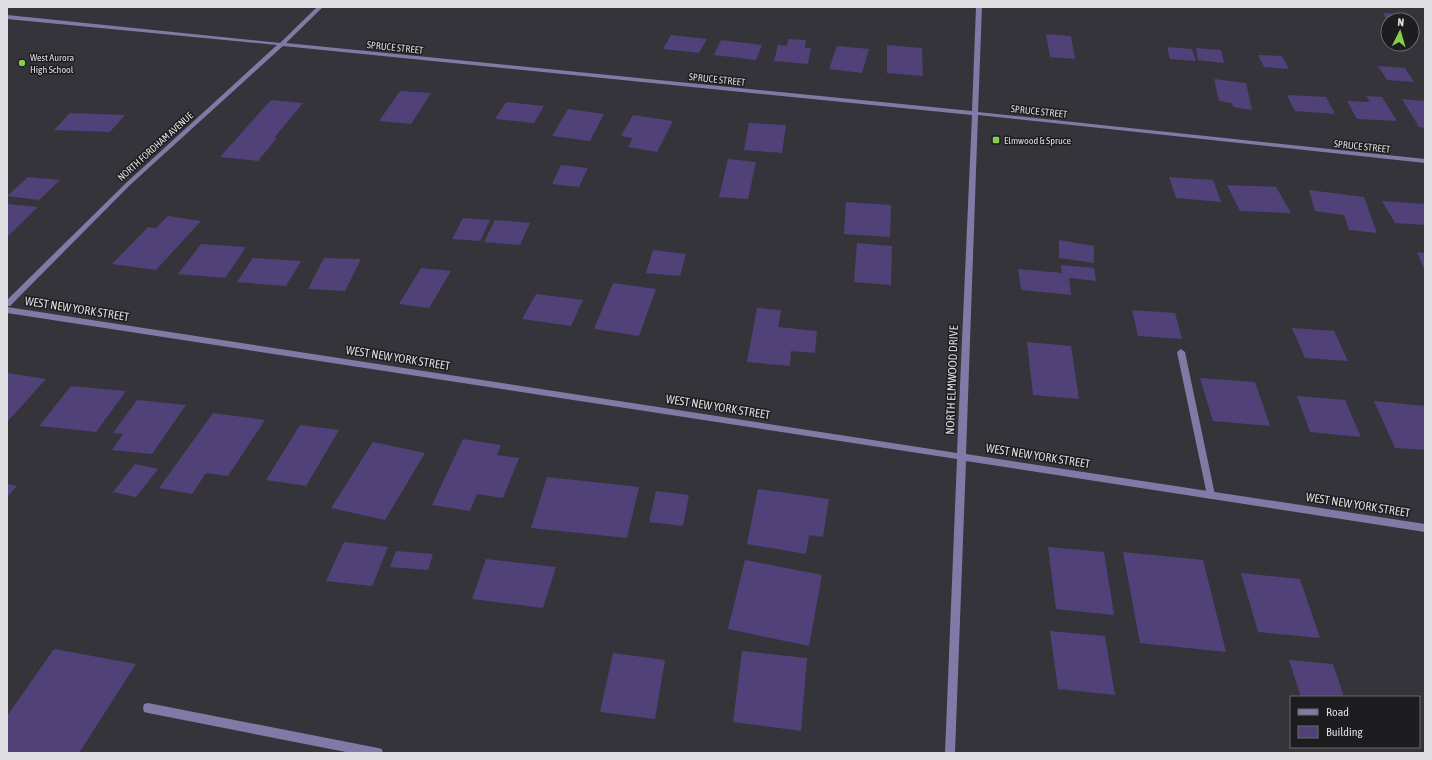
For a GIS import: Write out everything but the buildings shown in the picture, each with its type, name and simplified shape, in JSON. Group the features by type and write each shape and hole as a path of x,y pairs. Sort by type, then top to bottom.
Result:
{"street":[{"name":"NORTH FORDHAM AVENUE","path":"7,304 128,184 281,45 320,7"},
{"name":"NORTH ELMWOOD DRIVE","path":"950,753 979,7"},
{"name":"SPRUCE STREET","path":"7,17 974,113 1425,162"},
{"name":"WEST NEW YORK STREET","path":"7,310 1425,528"},
{"path":"1181,352 1211,495"},
{"path":"148,708 378,753"}],"place":[{"name":"West Aurora High School","path":"22,63"},
{"name":"Elmwood & Spruce","path":"996,140"}]}
